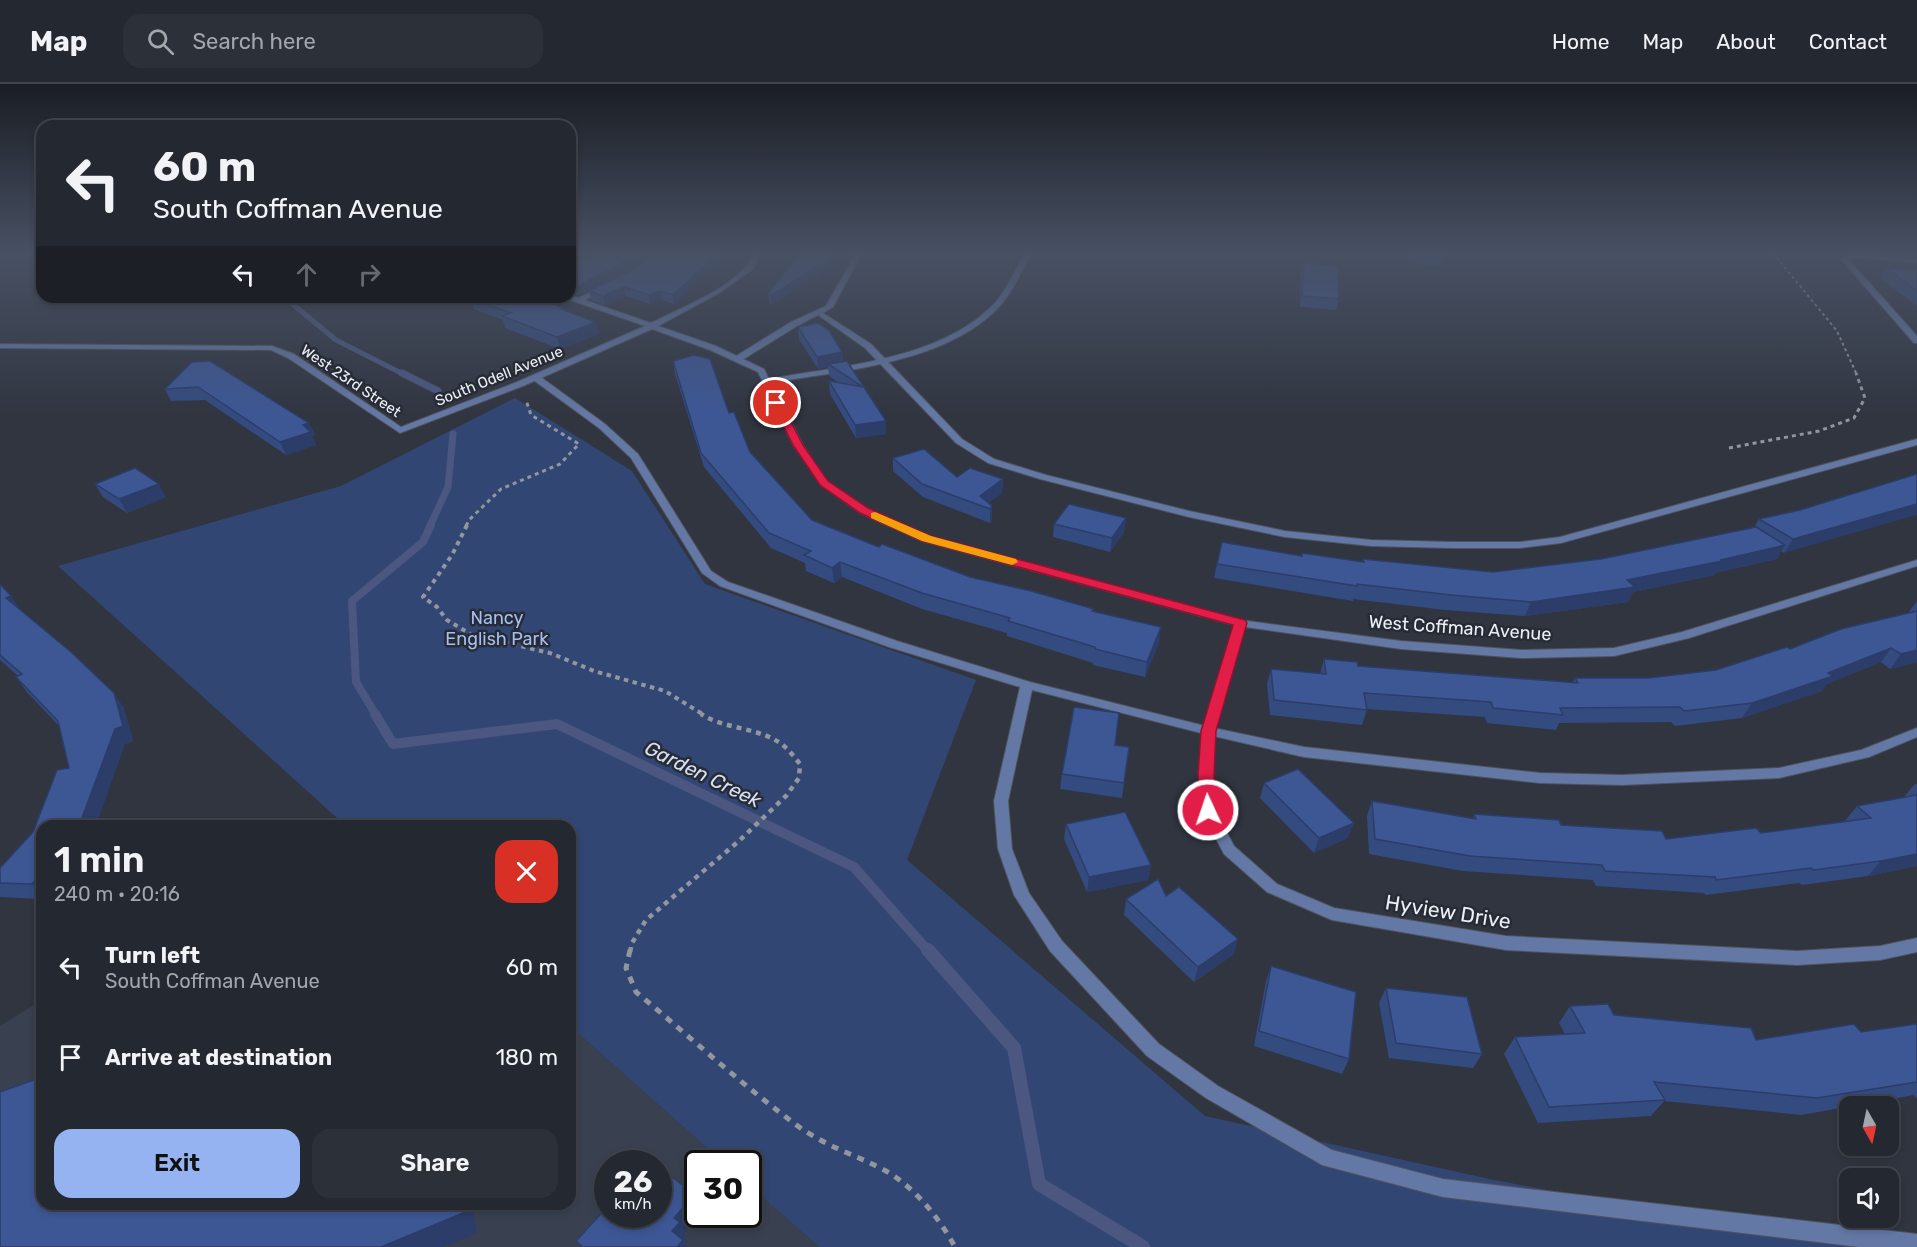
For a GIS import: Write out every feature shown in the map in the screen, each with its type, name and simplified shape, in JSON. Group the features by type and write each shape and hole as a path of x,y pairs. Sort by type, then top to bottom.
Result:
{"street":[{"name":"West Coffman Avenue","path":"600,307 739,358 761,371 798,445 824,483 864,511 926,539 1240,623 1401,645 1510,653 1614,652 1685,635 1917,562"},
{"name":"South Odell Avenue","path":"400,430 520,384 652,326 688,307"},
{"path":"739,358 794,324 829,307"},
{"path":"766,382 880,360 929,346 955,336 995,307"},
{"path":"1887,307 1917,341"},
{"path":"819,313 868,346 959,441 991,461 1098,492 1285,534 1371,543 1520,545 1562,540 1917,442"},
{"name":"West 23rd Street","path":"0,346 272,348 291,356 400,430"},
{"path":"535,377 602,426 635,456 707,573 724,584 893,644 1027,685 1209,731 1304,752 1540,778 1622,780 1779,773 1864,754 1917,732"},
{"name":"Hyview Drive","path":"1240,623 1209,731 1206,775 1208,810 1229,850 1272,888 1332,914 1506,943 1797,958 1880,953 1917,945"},
{"path":"1027,685 1001,801 1005,849 1022,895 1056,946 1153,1050 1212,1092 1329,1158 1443,1188 1917,1244"}],"path":[{"path":"1729,448 1819,431 1854,418 1865,398 1837,331 1818,307"},
{"path":"520,384 531,415 579,444 560,464 501,489 469,520 452,555 423,597 437,607 447,620 472,635 550,653 594,671 665,691 714,722 765,735 784,746 800,765 799,778 786,796 740,840 646,920 632,943 626,968 636,992 796,1125 834,1149 886,1171 913,1193 941,1221 955,1247"}],"shaded area":[{"path":"36,1004 36,1210 576,1210 576,1031 709,1150 684,1150 684,1228 762,1228 762,1197 819,1247 0,1247 0,1026"}],"green space":[{"name":"Nancy English Park","path":"515,398 632,471 705,584 976,680 907,860 1205,1116 1494,1180 1852,1247 819,1247 762,1197 762,1150 709,1150 576,1031 576,820 339,820 58,566 341,486"}],"building":[{"path":"495,307 562,307 564,308 561,309 596,322 557,337 502,316 511,313"},
{"path":"818,323 829,330 842,352 817,357 798,327"},
{"path":"694,355 710,359 729,413 734,412 750,452 812,520 879,547 882,544 970,577 1031,591 1094,609 1092,611 1161,627 1147,662 1095,649 1095,647 1008,621 1010,618 922,593 840,562 832,568 804,555 811,551 769,533 701,453 673,361"},
{"path":"210,361 309,423 303,425 311,432 280,442 198,387 165,389 192,362"},
{"path":"847,361 886,421 855,425 829,381 863,387 828,364"},
{"path":"924,449 957,477 970,468 1003,479 980,496 992,506 990,509 922,484 893,458"},
{"path":"135,468 159,484 119,499 95,484"},
{"path":"1917,474 1917,504 1793,539 1759,519 1800,510"},
{"path":"1069,504 1126,518 1112,538 1054,524"},
{"path":"1756,527 1785,545 1722,561 1627,580 1635,587 1531,602 1357,584 1357,586 1217,564 1222,542 1302,556 1302,553 1364,562 1363,559 1493,572 1601,559"},
{"path":"0,584 11,596 6,598 71,652 114,693 123,726 115,729 81,820 38,820 57,770 69,768 58,721 16,677 22,674 0,655"},
{"path":"1917,611 1917,650 1901,654 1891,648 1828,673 1833,676 1752,703 1684,711 1680,707 1560,708 1563,715 1493,708 1491,702 1364,693 1367,710 1274,700 1271,669 1326,674 1324,659 1357,662 1358,666 1578,683 1575,678 1648,678 1716,670 1787,647 1790,649 1841,629"},
{"path":"1074,707 1119,713 1115,745 1129,747 1124,783 1062,774"},
{"path":"1298,769 1354,823 1319,838 1264,783"},
{"path":"1917,795 1917,854 1814,870 1811,868 1716,880 1715,877 1605,871 1602,865 1470,856 1375,839 1372,801 1476,819 1474,814 1559,820 1561,825 1662,831 1666,839 1756,828 1761,833 1871,818 1857,806"},
{"path":"1125,812 1151,865 1089,877 1066,824"},
{"path":"36,824 36,879 32,884 0,883 0,868 33,832"},
{"path":"1158,879 1166,896 1179,887 1238,939 1198,967 1126,899"},
{"path":"1271,966 1356,992 1349,1059 1259,1031"},
{"path":"1386,988 1467,997 1482,1054 1396,1043"},
{"path":"1608,1004 1614,1015 1751,1028 1756,1040 1854,1024 1861,1032 1917,1024 1917,1082 1817,1098 1654,1082 1665,1100 1549,1107 1515,1037 1585,1033 1570,1006"},
{"path":"36,1079 36,1210 463,1210 463,1213 381,1247 0,1247 0,1092"},
{"path":"672,1177 684,1186 684,1206 674,1218 680,1222 672,1231 683,1240 677,1247 583,1247 576,1241 594,1221 594,1228 672,1228"}],"waterway":[{"name":"Garden Creek","path":"296,307 336,340 405,375"},
{"name":"Garden Creek","path":"402,373 438,391"},
{"name":"Garden Creek","path":"430,526 448,487 453,434"},
{"name":"Garden Creek","path":"376,715 356,682 352,601 423,542 431,525"},
{"name":"Garden Creek","path":"375,714 393,744 557,724 854,867 929,952"},
{"name":"Garden Creek","path":"928,950 1014,1048 1039,1184 1143,1247"}],"slow traffic":[{"path":"875,516 926,539 1012,562"}],"route":[{"path":"776,403 798,445 824,483 864,511 926,539 1240,623 1209,731 1206,775 1208,810"}]}
